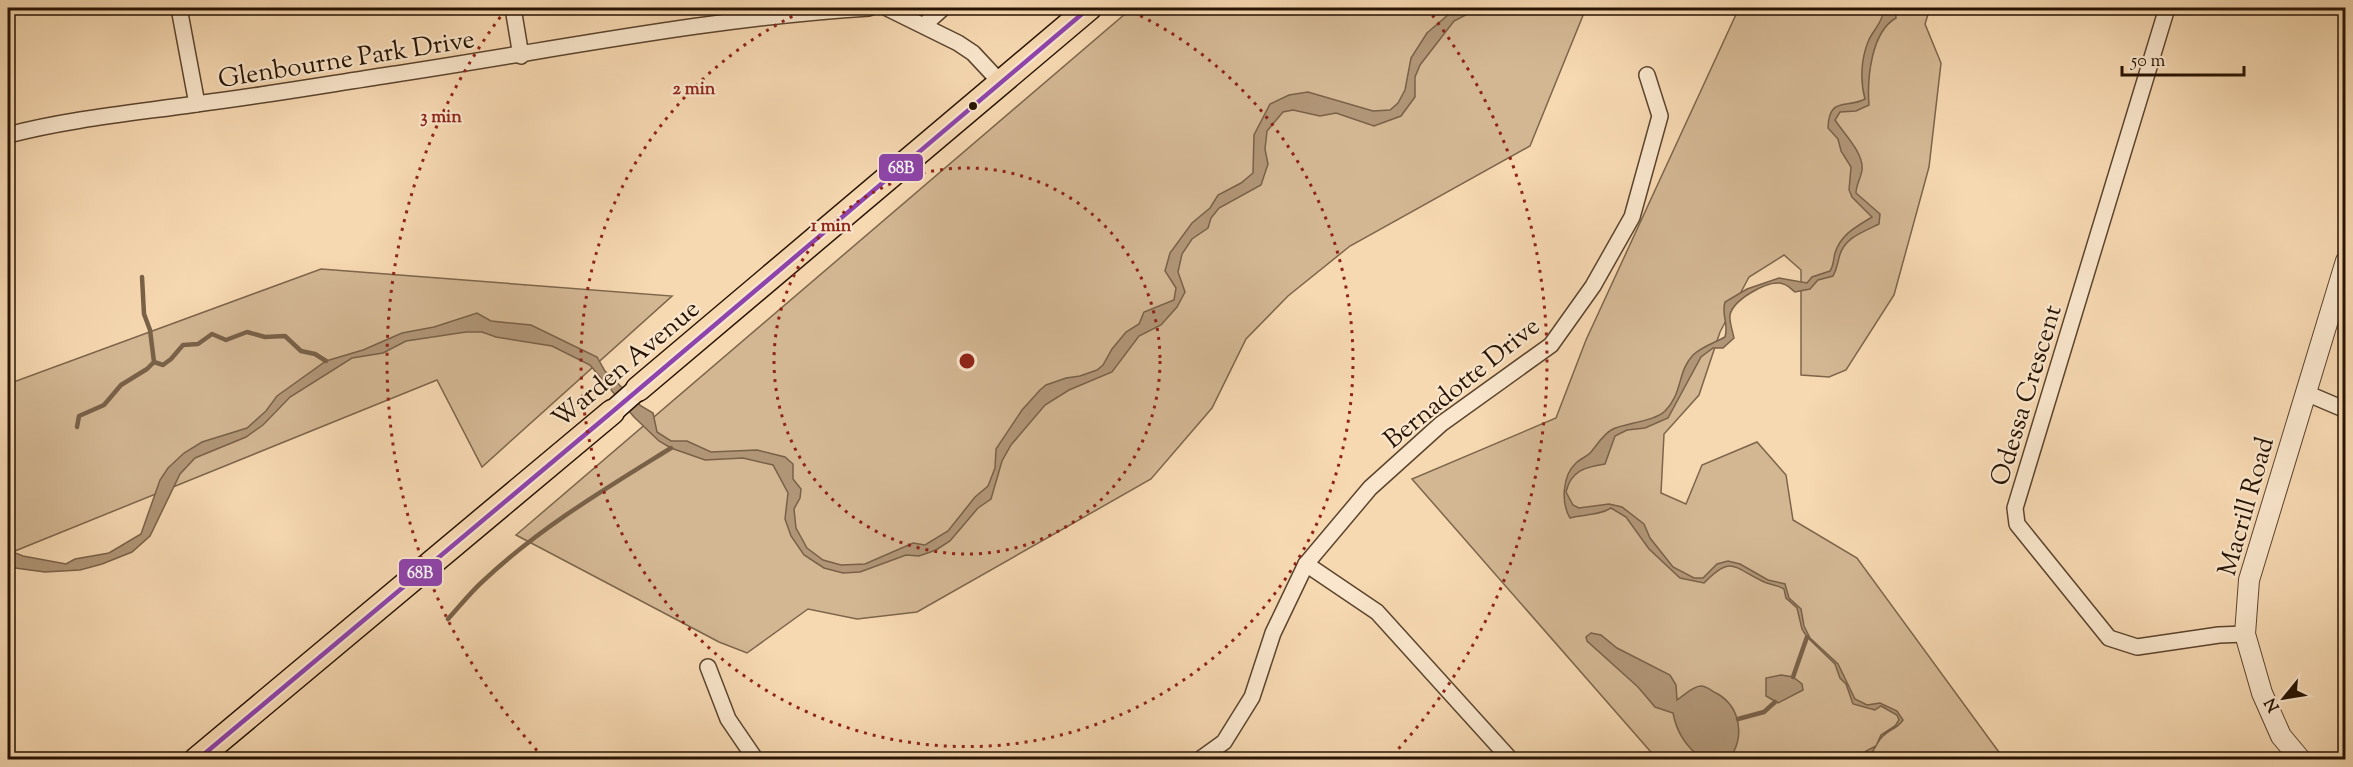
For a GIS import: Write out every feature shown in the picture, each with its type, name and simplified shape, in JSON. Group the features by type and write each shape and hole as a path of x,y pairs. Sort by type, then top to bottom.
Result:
{"main road":[{"name":"Warden Avenue","path":"196,759 612,412 1089,8"}],"street":[{"path":"179,8 197,104"},
{"path":"513,8 521,56"},
{"name":"Glenbourne Park Drive","path":"8,135 99,117 521,56 654,32 810,11 870,8"},
{"path":"887,8 973,52 1001,83"},
{"path":"924,25 943,8"},
{"name":"Odessa Crescent","path":"2167,8 2015,508 2018,524 2109,638 2137,647 2219,635 2245,634"},
{"name":"Bernadotte Drive","path":"1199,759 1224,742 1252,697 1273,633 1306,564 1370,488 1441,424 1551,345 1593,286 1632,217 1660,116 1647,75"},
{"name":"Macrill Road","path":"2301,759 2281,736 2262,693 2245,634 2249,580 2346,261"},
{"path":"2306,393 2346,410"},
{"path":"1306,564 1377,612 1511,759"},
{"path":"708,667 728,719 756,759"}],"shaded area":[{"path":"1132,8 1586,8 1530,146 1350,246 1288,296 1246,339 1212,408 1151,479 917,612 857,619 808,609 747,653 719,642 516,535"},
{"path":"1456,8 1479,8 1454,21 1420,65 1415,77 1415,97 1401,116 1374,126 1336,113 1320,116 1293,110 1283,112 1267,131 1265,149 1268,164 1261,185 1219,208 1211,218 1208,228 1192,239 1182,254 1178,272 1185,292 1177,307 1161,325 1139,336 1112,372 1069,390 1045,405 1011,445 1002,461 991,499 978,508 950,541 936,550 919,556 906,555 860,572 843,573 824,568 804,555 791,536 785,519 788,493 773,465 743,458 705,460 671,448 659,441 634,417 590,365 552,346 496,337 482,332 466,332 406,341 383,353 352,358 290,397 263,425 246,437 195,458 180,474 150,536 132,552 80,570 45,572 8,567 8,550 23,556 66,564 75,559 109,553 141,534 160,480 168,468 184,453 202,442 247,428 266,411 277,396 326,361 363,350 402,333 434,327 477,313 491,321 531,325 597,357 605,371 641,406 653,413 657,432 671,441 687,441 711,452 757,450 785,457 793,464 793,479 801,489 800,498 794,509 796,528 807,548 823,560 841,565 865,564 913,543 925,545 948,531 975,497 988,486 995,468 996,449 1022,410 1040,390 1046,385 1097,370 1126,332 1139,324 1144,312 1174,300 1176,288 1165,271 1170,253 1192,223 1210,208 1218,195 1241,183 1253,173 1254,135 1270,104 1289,95 1308,92 1373,111 1390,110 1398,103 1405,90 1411,58 1427,33"},
{"path":"1739,8 1930,8 1925,24 1941,63 1929,167 1894,295 1846,370 1829,377 1801,375 1801,270 1784,255 1749,277 1720,332 1699,395 1664,434 1661,493 1686,504 1702,465 1757,442 1786,475 1793,520 1857,558 2004,759 1657,759 1412,479 1556,418 1586,340"},
{"path":"1879,8 1895,8 1896,18 1881,34 1872,57 1869,105 1856,111 1840,112 1835,120 1860,157 1861,173 1856,193 1880,214 1879,224 1849,241 1841,251 1833,276 1818,280 1810,289 1795,292 1784,284 1773,283 1743,298 1732,309 1730,315 1734,338 1723,348 1713,348 1701,357 1668,418 1645,428 1627,430 1615,436 1605,464 1580,471 1568,485 1566,492 1573,505 1579,508 1609,504 1622,507 1644,524 1650,538 1673,567 1694,578 1703,578 1717,564 1728,561 1740,564 1768,580 1785,584 1789,598 1801,609 1804,626 1810,638 1838,664 1855,699 1867,705 1880,703 1897,711 1903,720 1883,736 1877,745 1881,735 1895,726 1899,720 1897,715 1881,706 1875,710 1853,704 1846,684 1840,678 1835,664 1807,637 1802,629 1797,608 1786,598 1784,589 1732,566 1720,569 1704,583 1680,578 1649,549 1626,517 1611,508 1596,514 1570,518 1565,505 1564,490 1571,468 1589,454 1609,431 1655,417 1671,404 1684,368 1693,355 1725,337 1725,302 1747,289 1779,278 1807,283 1812,277 1830,271 1841,241 1872,217 1852,197 1849,190 1851,167 1841,151 1838,139 1828,128 1829,118 1835,107 1865,99 1862,85 1863,63 1868,42 1882,16 1883,12"},
{"path":"321,269 672,296 482,467 437,380 15,551 8,559 8,384"},
{"path":"1591,633 1601,635 1617,648 1670,675 1676,685 1677,700 1691,689 1701,686 1726,700 1736,715 1739,733 1729,759 1701,759 1683,739 1673,713 1655,707 1638,687 1587,641 1586,637"},
{"path":"1781,675 1793,677 1802,684 1803,690 1778,703 1766,696 1766,678"},
{"path":"1876,746 1868,757 1859,760 1866,751"}],"waterway":[{"path":"77,427 79,416 104,405 121,385 154,362 150,330 144,314 142,277"},
{"path":"154,362 163,365 183,345 198,344 212,334 226,340 247,332 265,337 285,336 301,351 315,354 326,361"},
{"path":"448,619 478,586 526,544 573,510 671,448"},
{"path":"1793,677 1807,637"},
{"path":"1738,719 1764,712 1775,702"}],"transit line":[{"name":"68B","path":"197,760 1089,8"}]}
